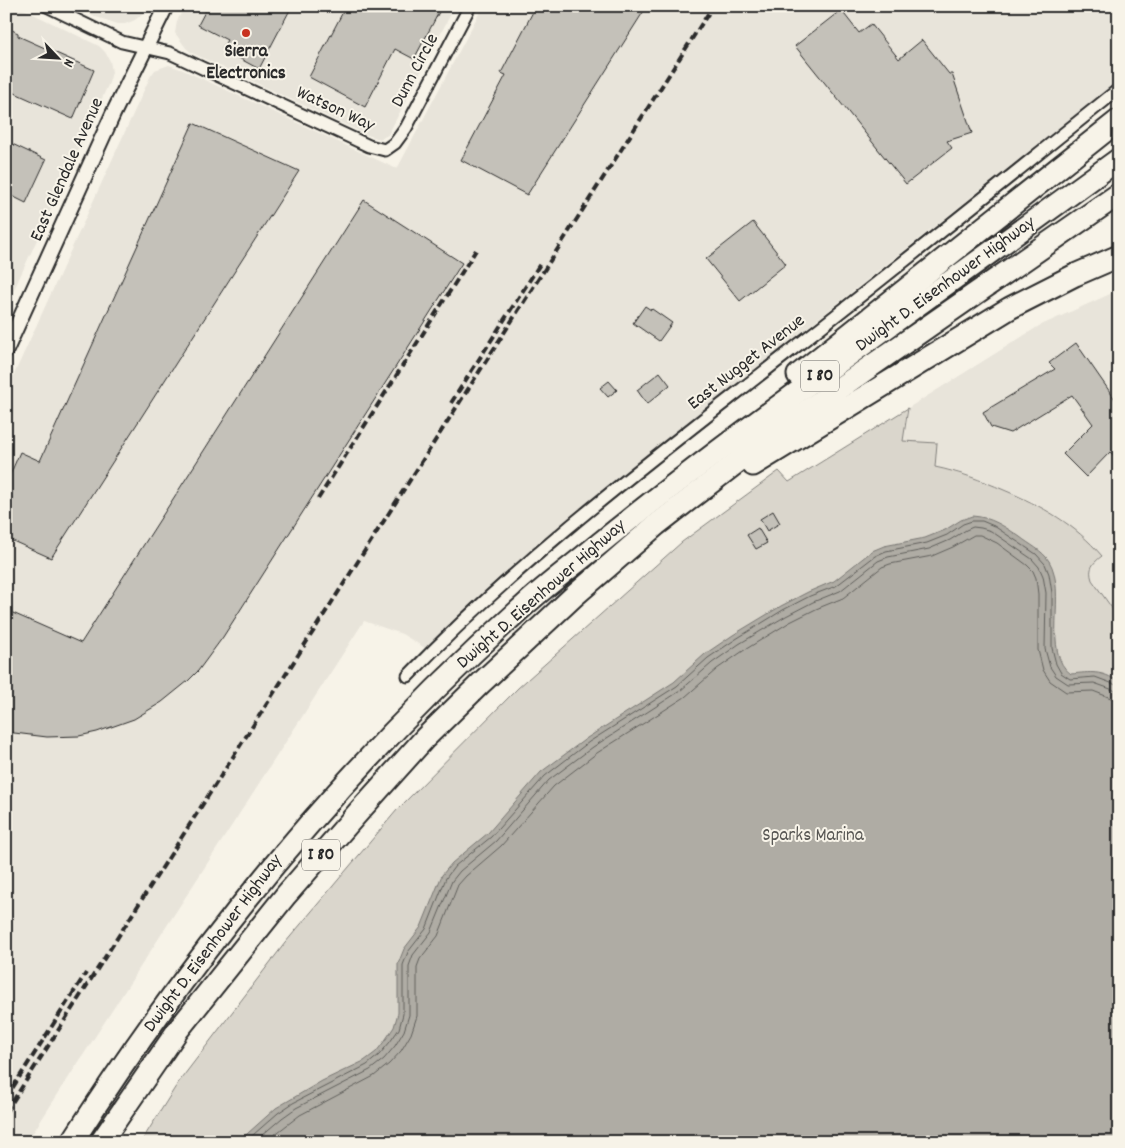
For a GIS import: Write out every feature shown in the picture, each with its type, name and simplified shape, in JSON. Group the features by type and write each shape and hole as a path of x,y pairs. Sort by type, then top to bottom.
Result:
{"highway":[{"path":"528,602 573,554 657,485 737,424 1119,120"},
{"name":"Dwight D. Eisenhower Highway","path":"72,1142 172,995 268,872 310,822 398,727 465,660 528,602 640,511 733,439 1119,159"},
{"name":"Dwight D. Eisenhower Highway","path":"102,1142 178,1030 286,895 426,738 481,683 574,596 656,525 776,432 1119,194"},
{"path":"574,596 612,576 755,464 1010,308 1067,279 1119,256"}],"street":[{"name":"Watson Way","path":"47,6 122,42 170,53 369,146 378,149 389,148"},
{"name":"East Glendale Avenue","path":"6,350 166,6"},
{"name":"Dunn Circle","path":"389,148 406,128 470,6"},
{"name":"East Nugget Avenue","path":"408,676 451,632 594,505 1119,89"}],"shaded area":[{"path":"6,6 17,6 99,46 110,61 112,72 109,83 6,307"},
{"path":"73,6 147,6 135,20 125,24 118,24 96,17"},
{"path":"185,6 455,6 388,135 380,139 367,135 192,53 175,33 177,21"},
{"path":"483,6 1119,6 1119,80 601,491 497,579 425,648 402,634 364,621 27,1142 6,1142 6,392 150,77 155,70 169,65 183,70 397,169"},
{"path":"1119,290 1119,618 1090,575 1093,563 1102,557 1063,520 1033,502 981,480 952,470 934,467 903,441 908,408 1039,326"}],"green space":[{"name":"Sparks Marina","path":"908,408 903,441 937,443 935,467 987,483 1045,509 1081,534 1102,556 1092,566 1092,580 1119,618 1119,1142 141,1142 178,1083 285,943 397,810 518,688 682,542 779,471 789,482"}],"water":[{"name":"Sparks Marina","path":"972,516 985,518 1003,526 1039,551 1049,561 1054,574 1056,589 1056,637 1062,664 1071,674 1096,673 1107,675 1119,682 1119,1142 238,1142 276,1108 322,1081 364,1061 376,1052 394,1027 398,1013 398,964 404,949 421,927 442,875 452,863 488,833 541,772 587,738 674,682 705,654 733,635 781,606 834,581 872,551 884,546 925,538"}],"building":[{"name":"Sierra Electronics","path":"208,6 292,6 259,69 222,49 227,40 198,25"},
{"path":"346,6 427,6 439,12 414,59 395,49 365,107 309,77"},
{"path":"536,6 647,6 527,195 461,160 506,75 501,73"},
{"path":"841,10 859,33 871,24 899,59 922,40 949,74 952,74 972,133 947,141 952,148 906,184 795,46"},
{"path":"6,27 18,33 18,36 94,70 73,119 6,89"},
{"path":"193,123 299,171 51,558 6,538 6,484 20,452 40,461"},
{"path":"6,141 46,160 26,203 6,193"},
{"path":"364,200 462,263 223,637 198,671 188,681 162,702 134,719 79,736 47,737 6,732 6,610 81,643"},
{"path":"753,222 786,264 740,301 706,259"},
{"path":"645,306 672,323 659,341 633,323"},
{"path":"1076,343 1119,405 1119,460 1110,452 1086,477 1063,454 1093,424 1072,395 1010,433 991,427 983,412 1055,369 1049,363"},
{"path":"660,372 670,385 647,404 637,390"},
{"path":"609,381 617,390 608,397 600,388"},
{"path":"773,511 780,523 767,531 760,519"},
{"path":"758,528 767,543 756,549 747,535"}],"railway":[{"path":"6,1112 713,6"},
{"path":"318,499 476,250"},
{"path":"451,403 540,264"},
{"path":"6,1098 86,973"}],"place":[{"name":"Sierra Electronics","path":"246,33"}]}
